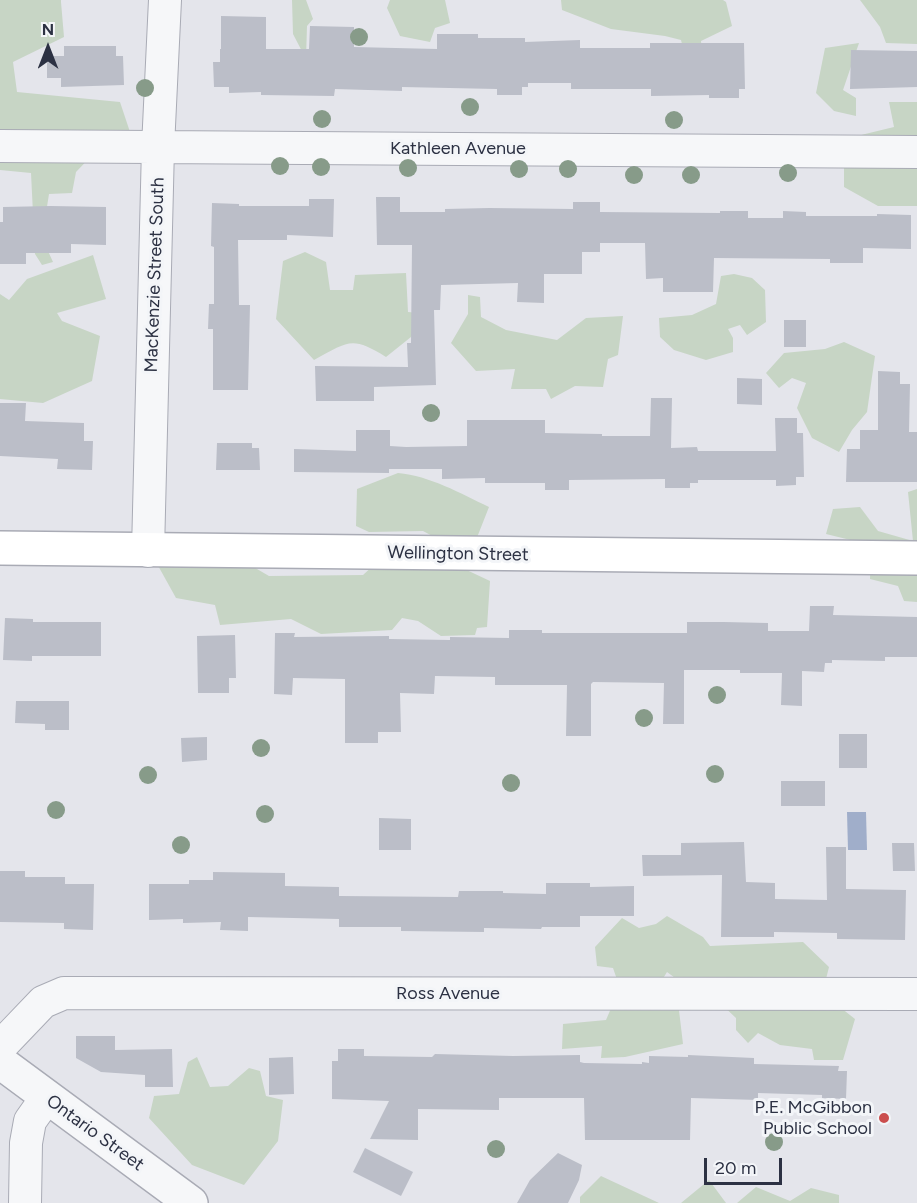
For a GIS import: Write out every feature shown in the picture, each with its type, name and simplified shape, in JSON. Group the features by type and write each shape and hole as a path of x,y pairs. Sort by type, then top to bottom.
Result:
{"main road":[{"name":"Wellington Street","path":"0,548 917,558"}],"street":[{"name":"MacKenzie Street South","path":"148,551 158,147 165,0"},
{"name":"Kathleen Avenue","path":"0,146 917,152"},
{"name":"Ross Avenue","path":"0,1047 43,1002 64,993 917,994"},
{"name":"Ontario Street","path":"0,1062 191,1203"},
{"path":"25,1203 26,1143 30,1120 47,1097"}],"green space":[{"path":"0,0 61,0 64,37 13,62 17,92 120,102 132,138 102,145 76,172 72,193 49,194 42,238 53,262 42,265 35,254 31,173 0,170"},
{"path":"292,0 306,0 313,19 307,26 306,59 293,34"},
{"path":"390,0 445,0 450,23 435,28 430,42 400,36 387,8"},
{"path":"561,0 723,0 726,2 732,26 701,41 702,53 684,52 681,40 611,29 562,10"},
{"path":"860,0 917,0 917,44 886,43 880,27"},
{"path":"859,43 843,90 856,98 856,116 834,111 816,93 825,48"},
{"path":"889,102 917,102 917,206 878,206 844,187 844,153 861,135 894,127"},
{"path":"305,252 326,262 330,290 353,290 355,275 406,273 408,312 420,313 416,333 386,357 365,346 350,344 342,345 314,360 276,319 283,261"},
{"path":"93,255 106,299 57,313 62,321 100,336 92,381 43,403 0,399 0,294 9,300 27,279"},
{"path":"734,274 752,278 765,290 766,322 747,335 740,325 728,329 733,338 733,352 706,360 674,350 660,337 659,318 692,315 716,304 721,276"},
{"path":"468,295 480,297 481,317 506,330 557,340 586,318 623,316 618,355 608,359 603,387 575,386 551,399 546,389 511,389 515,369 476,371 451,343 468,314"},
{"path":"844,342 875,356 867,412 852,430 839,452 812,438 797,408 806,383 792,378 779,388 766,373 784,353 825,349"},
{"path":"398,473 433,481 489,507 476,540 451,546 423,531 369,532 356,526 357,489"},
{"path":"917,489 917,602 904,601 898,586 870,579 871,545 826,534 833,509 860,507 878,531 913,541 908,492"},
{"path":"156,562 245,562 269,576 363,575 376,563 456,565 490,581 487,627 477,628 475,635 441,636 418,621 402,618 392,630 321,634 291,619 220,625 215,605 176,598"},
{"path":"667,916 703,937 710,946 803,942 829,967 825,983 690,989 667,972 651,998 623,997 613,968 597,966 595,947 622,918 639,928 656,924"},
{"path":"615,999 678,1002 683,1044 625,1057 601,1058 602,1046 562,1049 563,1024 606,1020"},
{"path":"720,1003 836,1004 855,1019 843,1060 814,1060 812,1049 780,1045 758,1033 748,1043 736,1030 736,1018"},
{"path":"197,1057 210,1087 228,1086 249,1068 260,1071 266,1096 283,1100 278,1141 244,1185 192,1165 149,1118 154,1096 179,1094 188,1062"},
{"path":"601,1176 659,1203 580,1203 580,1197"},
{"path":"709,1180 726,1203 681,1203"},
{"path":"756,1187 790,1201 811,1188 839,1195 839,1203 737,1203"}],"water":[{"path":"847,812 866,812 867,850 848,850"}],"building":[{"path":"221,16 266,17 266,49 309,49 310,26 354,27 354,47 437,49 437,34 478,34 478,38 525,38 525,42 580,40 580,48 650,48 650,43 744,43 745,89 739,89 739,98 709,98 709,95 651,96 651,89 571,89 571,83 528,83 528,87 522,87 522,95 497,95 497,89 402,87 402,91 335,89 334,96 261,95 261,92 229,93 229,87 214,87 213,62 220,62"},
{"path":"64,46 116,46 116,56 123,56 124,85 61,87 61,78 47,78 47,56 64,56"},
{"path":"851,50 917,51 917,87 850,89"},
{"path":"376,197 400,197 400,212 445,212 445,209 489,208 573,209 573,202 600,202 600,212 720,213 720,211 748,211 748,218 783,218 783,211 806,212 806,216 911,215 911,249 863,248 863,263 830,263 830,259 714,258 713,292 663,292 663,278 646,279 645,243 600,243 600,252 582,252 582,274 544,274 544,303 517,302 518,283 441,285 440,310 434,310 436,385 374,387 374,401 316,401 315,366 408,367 407,343 411,343 412,245 377,245"},
{"path":"309,199 334,199 333,237 287,235 287,240 238,240 239,305 250,305 248,390 213,390 213,329 208,329 209,304 214,304 214,247 211,246 212,203 239,204 239,206 309,206"},
{"path":"3,207 106,207 106,245 71,244 71,253 26,253 26,264 0,264 0,222 3,222"},
{"path":"784,320 806,320 806,347 784,347"},
{"path":"878,371 900,372 900,384 910,384 909,432 917,432 917,482 846,482 847,449 860,449 860,430 878,430"},
{"path":"737,378 762,379 762,405 737,404"},
{"path":"651,398 672,398 671,448 697,447 698,451 776,451 775,418 797,418 797,433 803,433 804,477 796,477 796,485 776,486 776,480 698,480 698,483 690,483 690,488 665,488 665,479 569,480 569,490 545,490 545,483 485,483 485,478 442,479 442,469 389,469 389,473 294,472 294,449 356,451 356,430 390,430 390,446 406,447 467,446 467,420 545,420 545,433 650,436"},
{"path":"0,403 26,403 25,421 84,423 84,441 93,441 92,470 57,469 58,459 0,456"},
{"path":"217,443 252,443 252,448 259,448 260,470 216,470"},
{"path":"810,606 834,606 833,615 917,617 917,657 885,657 885,661 832,660 832,663 825,663 824,672 802,671 802,706 781,705 782,673 684,670 684,724 663,724 664,683 593,682 591,684 591,736 566,736 567,685 495,685 495,677 435,676 434,694 400,693 401,732 378,732 378,743 345,743 345,679 293,678 292,695 274,694 275,633 295,633 294,637 389,636 389,639 450,640 450,637 509,638 509,630 542,630 542,633 687,633 687,622 768,623 768,631 809,631"},
{"path":"5,618 33,619 33,622 101,622 101,656 32,656 32,661 3,660"},
{"path":"235,635 236,678 229,678 229,693 198,693 197,636"},
{"path":"16,701 69,701 69,730 45,730 45,724 15,723"},
{"path":"839,734 867,734 867,768 839,768"},
{"path":"207,737 207,760 182,762 181,738"},
{"path":"781,781 825,781 825,806 781,806"},
{"path":"379,818 411,819 411,850 379,850"},
{"path":"744,842 746,882 775,883 775,899 827,900 826,847 846,847 846,889 906,890 905,940 837,939 837,933 774,932 774,937 721,937 722,875 643,876 642,855 681,855 681,843"},
{"path":"892,843 914,843 915,871 893,871"},
{"path":"0,871 25,871 25,877 65,877 65,884 94,884 93,930 64,929 64,923 0,922"},
{"path":"213,872 285,873 285,886 339,887 339,896 458,897 459,891 546,894 546,883 590,883 590,887 634,886 634,916 580,916 580,927 484,928 484,932 401,931 401,927 339,927 339,919 248,917 248,931 220,930 221,922 183,923 183,919 149,920 149,884 189,884 189,880 213,880"},
{"path":"76,1036 115,1036 115,1050 172,1049 173,1087 145,1087 145,1075 101,1072 76,1058"},
{"path":"338,1049 364,1049 364,1056 580,1055 580,1062 584,1063 642,1064 642,1062 649,1063 649,1056 688,1057 688,1055 754,1058 754,1064 839,1066 838,1071 847,1071 846,1099 822,1098 822,1095 758,1093 758,1100 691,1098 690,1140 585,1140 584,1098 499,1098 499,1110 418,1109 418,1140 370,1139 389,1101 332,1099 332,1061 338,1061"},
{"path":"293,1057 294,1094 269,1095 269,1058"},
{"path":"365,1148 413,1172 401,1196 353,1172"},
{"path":"558,1153 582,1165 579,1180 568,1203 517,1203 530,1180"}],"place":[{"name":"P.E. McGibbon Public School","path":"884,1118"}]}
